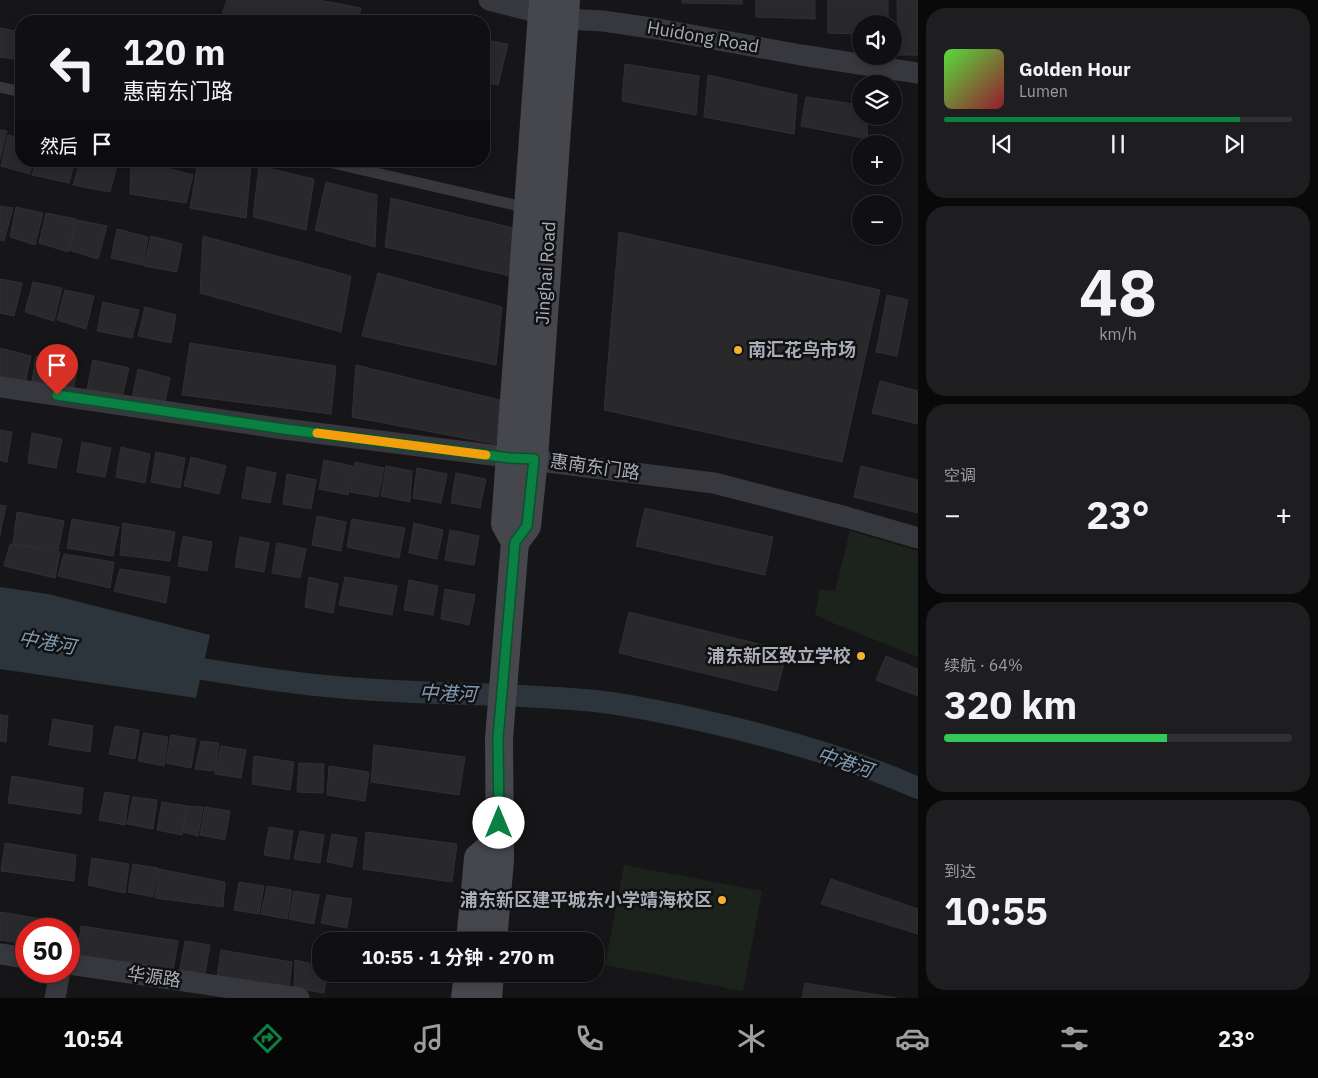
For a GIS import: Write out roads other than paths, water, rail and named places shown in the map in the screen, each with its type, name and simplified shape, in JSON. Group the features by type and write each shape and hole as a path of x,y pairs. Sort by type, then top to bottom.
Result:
{"main road":[{"name":"Jinghai Road","path":"522,459 528,208 554,8"},
{"name":"Jinghai Road","path":"494,932 500,860 498,738 515,542 505,524 522,459 554,8"},
{"path":"471,932 478,858 499,840"},
{"path":"465,998 467,982"},
{"path":"488,998 489,982"}],"street":[{"name":"Huidong Road","path":"489,0 554,8 603,21 918,73"},
{"name":"惠南东门路","path":"0,387 284,429 714,483 846,517 918,538"},
{"path":"0,954 15,956"},
{"name":"华源路","path":"80,966 299,998"},
{"path":"55,998 58,983"}],"lane":[{"path":"0,87 15,91"},
{"path":"350,167 528,208"}],"water":[{"path":"0,587 48,594 210,635 196,698 0,669"}],"waterway":[{"name":"中港河","path":"173,664 315,685 391,691 537,697 622,705 704,721 785,741 866,767 918,788"}],"place":[{"name":"南汇花鸟市场","path":"738,350"},
{"name":"浦东新区致立学校","path":"861,656"},
{"name":"浦东新区建平城东小学靖海校区","path":"722,900"}]}
